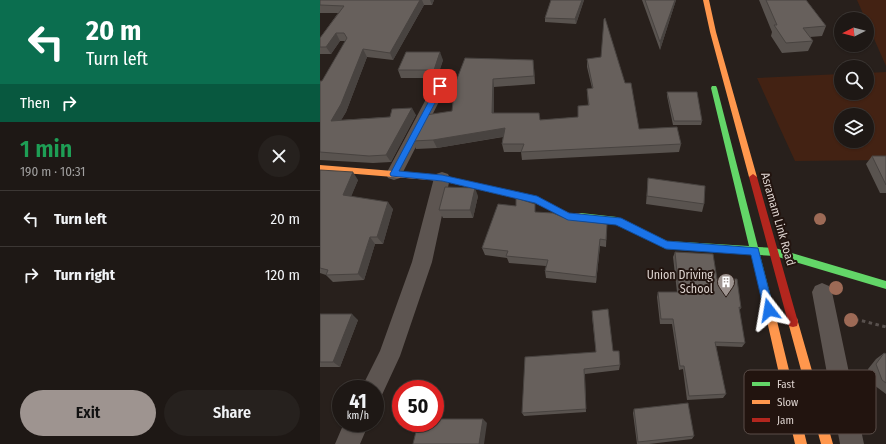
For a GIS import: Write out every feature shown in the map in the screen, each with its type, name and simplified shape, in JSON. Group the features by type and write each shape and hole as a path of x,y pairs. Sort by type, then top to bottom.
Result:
{"main road":[{"name":"Asramam Link Road","path":"706,0 713,32 807,370"},
{"path":"711,78 783,370"},
{"path":"320,168 442,178 537,200 568,216 617,221 666,245 775,252 886,285"},
{"path":"799,434 801,444"},
{"name":"Asramam Link Road","path":"824,434 827,444"}],"street":[{"path":"394,174 440,86"},
{"path":"377,380 389,356 422,262 442,178"},
{"path":"822,292 837,370"},
{"path":"347,444 353,432"},
{"path":"850,434 852,444"}],"path":[{"path":"840,321 859,320 886,327"}],"shaded area":[{"path":"857,0 886,0 886,66 874,39 874,12 862,12"},
{"path":"886,72 886,160 795,161 757,78 834,74 834,100 874,100 874,73"}],"building":[{"path":"320,0 420,0 390,53 363,49 341,104 331,121 390,117 392,109 412,108 386,155 369,156 320,152 320,81 322,81 347,38 344,33 336,33 326,47 320,47 320,38 344,6 320,5"},
{"path":"551,0 582,0 575,19 545,18"},
{"path":"645,0 675,0 660,42"},
{"path":"766,0 806,0 826,26 803,28 813,41 786,43 774,25 777,25"},
{"path":"605,18 625,83 631,83 639,129 677,127 681,144 521,152 524,144 502,144 505,128 433,140 413,141 426,115 452,111 455,84 465,58 533,60 534,76 493,79 492,113 539,113 540,120 578,117 578,106 589,105 587,89 593,88 587,59 601,57"},
{"path":"406,52 440,52 434,70 398,70"},
{"path":"667,92 697,92 702,121 674,121"},
{"path":"872,156 886,156 886,185"},
{"path":"320,170 353,172 343,195 388,202 377,237 370,237 358,274 326,275 328,270 320,268"},
{"path":"648,178 705,186 704,204 647,196"},
{"path":"445,187 475,188 470,210 439,210"},
{"path":"516,198 535,204 535,212 553,213 567,219 607,224 606,240 600,239 596,277 545,271 548,260 506,256 508,251 482,248 498,204 516,206"},
{"path":"675,252 713,254 717,279 737,279 741,308 739,307 745,343 715,342 726,394 689,396 684,366 680,366 673,319 661,319 658,292 679,292"},
{"path":"608,309 613,351 619,351 620,365 584,369 586,409 522,413 525,357 596,352 592,311"},
{"path":"320,314 352,314 333,362 320,362"},
{"path":"884,353 886,354 886,383 882,380 876,364"},
{"path":"688,403 694,436 638,442 634,409"},
{"path":"444,419 483,419 479,444 413,444 416,432 444,432"}],"traffic: fast":[{"path":"714,88 772,321"},
{"path":"581,217 617,221 666,245 775,252 886,285"}],"traffic: slow":[{"path":"706,0 713,32 753,177"},
{"path":"320,168 442,178 537,200 568,216 581,217"},
{"path":"772,321 784,370"},
{"path":"793,322 806,370"},
{"path":"799,434 801,444"},
{"path":"824,434 827,444"}],"traffic: jam":[{"path":"753,177 793,322"}],"place":[{"name":"Union Driving School","path":"726,297"}],"route":[{"path":"440,86 394,174 442,178 537,200 568,216 617,221 666,245 755,251 769,310"}]}
